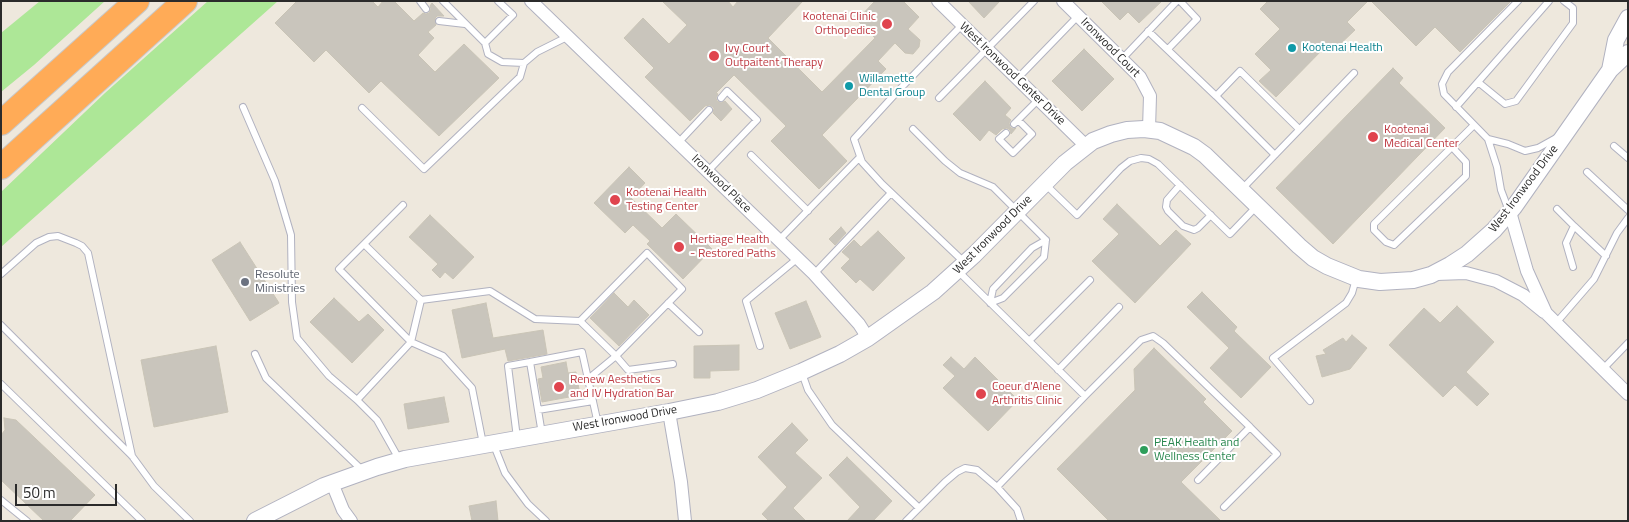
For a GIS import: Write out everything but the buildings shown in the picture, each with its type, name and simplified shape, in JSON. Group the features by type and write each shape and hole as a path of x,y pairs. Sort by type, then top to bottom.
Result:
{"highway":[{"path":"7,117 137,1"},
{"path":"1,167 50,125 185,1"},
{"path":"1,176 50,125"}],"street":[{"name":"Ironwood Place","path":"531,1 798,258 860,324 868,338"},
{"name":"West Ironwood Center Drive","path":"938,1 1086,146"},
{"name":"Ironwood Court","path":"1063,1 1140,77 1150,96 1149,129"},
{"name":"West Ironwood Drive","path":"1610,70 1616,40 1628,18"},
{"name":"West Ironwood Drive","path":"255,521 296,499 332,483 399,460 718,402 757,390 801,372 840,354 868,338 934,292 1018,212 1065,163 1086,146 1111,134 1127,130 1149,129 1160,131 1194,147 1205,155 1313,258 1327,266 1356,278 1380,282 1413,280 1431,274 1467,254 1492,232 1510,212 1610,70 1628,53"},
{"path":"1510,212 1527,271 1546,313"},
{"path":"1431,274 1466,273 1486,278 1523,295 1546,313 1628,394"},
{"path":"669,412 681,482 685,521"},
{"path":"332,483 343,510 351,521"}],"lane":[{"path":"420,1 426,9"},
{"path":"443,1 484,43 488,54 502,62 524,63"},
{"path":"484,43 513,15 498,1"},
{"path":"939,98 1034,1"},
{"path":"1122,59 1178,1 1197,19 1168,49"},
{"path":"1510,212 1501,190 1497,167 1488,139 1444,94 1442,84 1448,72 1518,1"},
{"path":"1456,107 1549,1"},
{"path":"1478,82 1505,104 1516,101 1573,23 1572,8 1564,1"},
{"path":"1017,79 1078,16"},
{"path":"439,21 466,24"},
{"path":"962,25 854,139 862,162 961,267 990,302 1085,396"},
{"path":"1148,31 1275,154"},
{"path":"362,108 424,169 520,76 524,63 537,52 567,37"},
{"path":"1216,96 1240,71 1300,129"},
{"path":"1241,190 1354,73"},
{"path":"708,171 758,120 727,91 721,98"},
{"path":"1006,133 999,139 1013,153 1032,134 1016,122 1038,100"},
{"path":"243,107 275,181 291,235 292,302 297,338 329,376 377,420 399,460"},
{"path":"678,143 709,110"},
{"path":"1452,147 1466,162 1466,176 1394,245 1386,242 1374,230 1374,224 1474,125"},
{"path":"913,129 960,173 992,187 1046,240"},
{"path":"1488,139 1525,151 1538,148 1566,133"},
{"path":"1614,146 1628,158"},
{"path":"751,155 808,211"},
{"path":"779,240 860,157"},
{"path":"1044,184 1076,215 1120,168 1130,161 1141,158 1149,159 1158,164 1230,234 1257,206"},
{"path":"1587,172 1628,210"},
{"path":"1180,185 1167,200 1166,207 1183,226 1194,230 1211,215"},
{"path":"814,274 891,193"},
{"path":"403,205 339,270 411,342 443,356 472,388 488,443 504,473 528,504 546,521"},
{"path":"1557,209 1606,256"},
{"path":"1556,323 1594,279 1617,233 1628,218"},
{"path":"1573,267 1566,243 1574,226"},
{"path":"1,274 36,243 49,237 58,236 76,243 82,246 88,253 132,456"},
{"path":"990,302 992,289 1032,248 1046,240"},
{"path":"990,302 1003,298 1044,257 1046,240"},
{"path":"364,244 421,300"},
{"path":"580,321 647,253 682,288 616,356 588,380"},
{"path":"760,346 746,302 798,258"},
{"path":"1310,401 1273,358 1346,303 1352,293 1356,278"},
{"path":"1029,341 1090,280"},
{"path":"421,300 490,291 535,319 580,321 628,370 673,364"},
{"path":"357,400 411,342 421,300"},
{"path":"668,303 699,332"},
{"path":"1058,370 1119,307"},
{"path":"1,325 132,456 154,486 190,521"},
{"path":"997,487 1141,340 1153,336 1163,343 1277,454 1224,507"},
{"path":"1603,369 1628,343"},
{"path":"517,438 508,366 582,352 598,424"},
{"path":"255,354 266,378 364,472"},
{"path":"530,362 542,434"},
{"path":"801,372 808,390 832,425 918,507"},
{"path":"1,384 142,521"},
{"path":"538,410 593,401"},
{"path":"1198,480 1250,427"},
{"path":"906,521 918,507 956,472 965,468 977,470 997,487 1017,508 1022,521"},
{"path":"1,500 27,521"}],"green space":[{"path":"40,1 105,1 1,92 1,33"},
{"path":"208,1 278,1 1,247 1,192 105,93"}],"place":[{"name":"Kootenai Clinic Orthopedics","path":"887,24"},
{"name":"Kootenai Health","path":"1292,48"},
{"name":"Ivy Court Outpaitent Therapy","path":"714,56"},
{"name":"Willamette Dental Group","path":"849,86"},
{"name":"Kootenai Medical Center","path":"1373,137"},
{"name":"Kootenai Health Testing Center","path":"615,200"},
{"name":"Hertiage Health - Restored Paths","path":"679,247"},
{"name":"Resolute Ministries","path":"245,282"},
{"name":"Renew Aesthetics and IV Hydration Bar","path":"559,387"},
{"name":"Coeur d'Alene Arthritis Clinic","path":"981,394"},
{"name":"PEAK Health and Wellness Center","path":"1144,450"}]}
